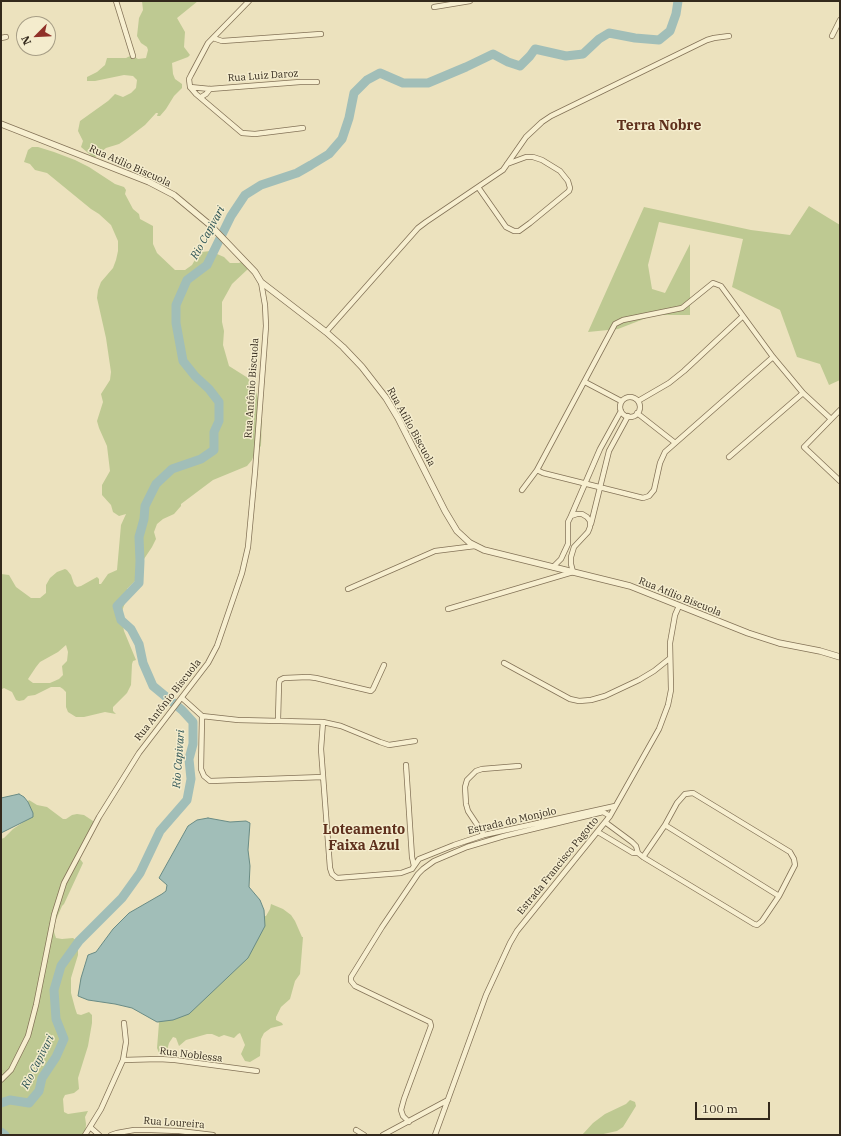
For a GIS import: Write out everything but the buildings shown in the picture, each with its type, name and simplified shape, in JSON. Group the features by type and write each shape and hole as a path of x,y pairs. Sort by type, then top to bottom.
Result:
{"street":[{"path":"116,1 133,56"},
{"path":"249,1 208,43 189,79 190,86 193,91 242,133 255,134 303,128"},
{"path":"434,7 470,1"},
{"path":"832,36 840,20"},
{"path":"221,30 225,40"},
{"path":"213,38 218,41 321,34"},
{"path":"326,332 418,228 498,174 534,128 551,116 707,40 729,36"},
{"name":"Rua Luiz Daroz","path":"190,86 210,89 317,82"},
{"path":"201,97 210,89"},
{"name":"Rua Atílio Biscuola","path":"1,124 90,158 161,188 186,204 218,232 255,272 261,282 326,332 352,356 386,398 457,531 475,546 484,550 630,586 732,628 765,639 840,657"},
{"path":"478,187 506,227 514,231 519,231 569,192 570,188 568,181 560,171 542,160 533,157 526,157 507,164"},
{"name":"Rua Antônio Biscuola","path":"1,1080 11,1070 28,1036 36,1005 54,915 64,883 109,800 139,753 208,663 217,646 242,573 248,547 266,326 265,305 261,282"},
{"path":"522,490 537,470 615,324 623,320 682,308 713,283 721,286 803,393 831,419"},
{"path":"638,401 669,383 684,371 743,316"},
{"path":"537,470 542,473 586,482 643,498 649,496 654,490 660,463 665,452 674,442 774,357"},
{"path":"585,382 621,401"},
{"path":"729,457 803,393"},
{"path":"621,401 623,399 633,397 638,401 640,407 637,413 633,416 628,416 621,411"},
{"path":"553,567 561,559 568,544 568,522 600,448 621,411 621,401"},
{"path":"840,410 804,447 840,481"},
{"path":"637,413 674,442"},
{"path":"448,609 573,572 571,556 574,547 588,532 609,451 628,416"},
{"path":"571,516 577,514 587,516 590,521 590,527"},
{"path":"348,589 435,551 475,546"},
{"name":"Estrada Francisco Pagotto","path":"435,1135 481,1009 510,943 517,931 610,816 659,729 671,690 669,659 670,643 675,615 679,606"},
{"path":"504,663 570,699 579,701 591,700 605,696 639,680 654,671 669,659"},
{"path":"278,720 280,680 284,678 308,677 372,690 384,665"},
{"path":"181,699 202,716 234,720 323,722 341,726 380,742 390,744 415,740"},
{"path":"202,716 201,769 206,779 214,781 323,777 321,749 323,722"},
{"path":"406,764 412,856 416,862"},
{"path":"484,836 468,811 465,787 467,780 476,771 519,766"},
{"name":"Estrada do Monjolo","path":"323,777 331,871 334,876 340,878 401,874 412,869 416,862 454,845 484,836 615,806"},
{"path":"598,832 633,852 638,853 643,857 757,925 762,921 779,896 795,865 794,859 790,852 693,793 685,794 677,803 665,825 643,857"},
{"path":"409,1122 403,1116 401,1110 431,1026 430,1022 355,986 351,981 351,977 382,928 418,874 434,861 467,847 504,836 603,812 610,816"},
{"path":"605,822 632,842 636,846 638,853"},
{"path":"665,825 779,896"},
{"path":"412,853 416,862"},
{"path":"85,1135 101,1109 123,1060 126,1042 124,1023"},
{"name":"Rua Noblessa","path":"123,1060 175,1060 257,1071"},
{"path":"383,1135 448,1100"},
{"path":"90,1127 99,1135"},
{"name":"Rua Loureira","path":"111,1135 134,1130 179,1131 212,1135"},
{"path":"356,1130 364,1135"}],"green space":[{"path":"142,1 198,1 177,18 185,32 184,47 190,55 172,63 175,79 182,84 182,88 174,96 160,116 157,116 158,113 156,113 145,125 128,138 119,144 106,148 94,158 81,147 83,141 78,131 80,121 108,101 115,94 123,97 131,93 136,88 137,80 133,76 124,75 95,81 87,81 87,77 97,72 105,65 107,58 126,58 132,55 138,59 146,58 148,50 147,47 141,43 137,36 139,18 143,10"},
{"path":"32,147 38,147 75,160 89,167 115,184 124,187 126,190 125,194 133,209 139,214 140,219 153,226 153,244 157,253 175,270 185,270 192,265 202,252 210,251 224,257 230,263 239,263 247,259 249,265 249,268 232,284 222,302 222,322 224,331 223,345 229,366 248,378 256,392 262,411 261,446 255,452 252,460 247,466 213,480 181,504 174,514 163,519 157,524 154,532 156,539 140,565 141,569 138,578 127,589 127,597 121,614 124,631 136,660 133,661 132,664 131,685 127,693 113,707 113,711 116,714 105,712 84,717 76,717 68,712 66,707 66,692 60,687 51,687 19,701 16,700 12,692 4,688 2,689 1,684 1,574 9,575 16,587 31,598 40,598 46,593 46,585 50,578 57,572 65,569 71,575 74,584 77,587 97,577 99,579 99,584 101,584 108,574 117,570 121,525 126,514 119,516 113,512 111,505 102,495 102,485 110,471 107,446 97,421 103,402 101,394 110,380 111,372 106,338 97,298 101,282 113,268 116,260 118,241 111,225 99,214 47,173 35,170 30,164 24,162 28,150","holes":["66,645 68,652 67,661 62,666 63,675 59,679 50,683 33,683 28,679 40,662 58,652"]},
{"path":"809,206 840,225 840,380 829,385 820,364 797,357 780,310 732,287 743,239 659,222 648,265 652,289 665,293 690,244 690,315 654,315 618,329 588,332 644,207 751,230 790,235"},
{"path":"29,800 37,805 47,807 63,819 77,814 84,815 93,821 94,824 94,828 78,851 78,856 83,863 55,922 54,932 56,938 73,938 78,942 78,955 71,978 71,993 77,1014 81,1015 89,1012 92,1015 88,1046 78,1078 79,1089 74,1093 65,1095 63,1099 64,1112 68,1114 88,1111 85,1117 85,1135 1,1135 1,839 28,819 30,807"},
{"path":"271,904 283,909 291,915 303,937 300,974 295,981 290,999 281,1007 276,1017 276,1020 283,1025 271,1028 264,1033 261,1039 260,1056 250,1062 245,1061 241,1054 245,1045 240,1033 234,1038 224,1035 219,1037 212,1034 207,1034 186,1040 179,1046 176,1038 173,1037 169,1043 166,1054 160,1055 157,1048 159,1023 151,1014 259,917 266,916"},
{"path":"630,1100 635,1102 636,1106 623,1127 617,1131 599,1135 582,1135 593,1123 605,1114 626,1104"}],"water":[{"path":"19,794 28,802 33,813 33,817 1,833 1,798"},
{"path":"208,818 230,822 246,821 250,823 248,850 250,866 249,887 260,900 264,910 265,926 248,958 189,1014 173,1020 157,1022 132,1008 88,1000 78,996 81,978 88,955 96,952 113,929 129,913 166,891 167,885 159,878 188,826 197,820"}],"waterway":[{"name":"Rio Capivari","path":"1,1103 10,1100 29,1103 39,1091 42,1078 56,1057 64,1039 56,1019 54,990 61,966 79,941 122,898 140,873 160,831 187,800 191,779 189,759 193,744 193,722 182,710 153,686 143,663 139,644 131,629 121,620 117,606 139,583 139,537 144,519 145,506 156,484 172,469 201,459 214,450 214,432 219,421 219,402 183,361 176,323 176,305 187,280 207,265 231,216 245,195 261,185 297,173 329,154 342,139 349,118 354,93 367,80 380,73 403,83 428,83 493,54 508,62 520,66 535,49 566,56 583,54 599,39 609,33 635,38 659,40 670,31 676,14 678,1"},
{"name":"Rio Capivari","path":"1,1132 5,1135"}],"district":[{"name":"Terra Nobre","path":"659,126"},
{"name":"Loteamento Faixa Azul","path":"364,838"}]}
